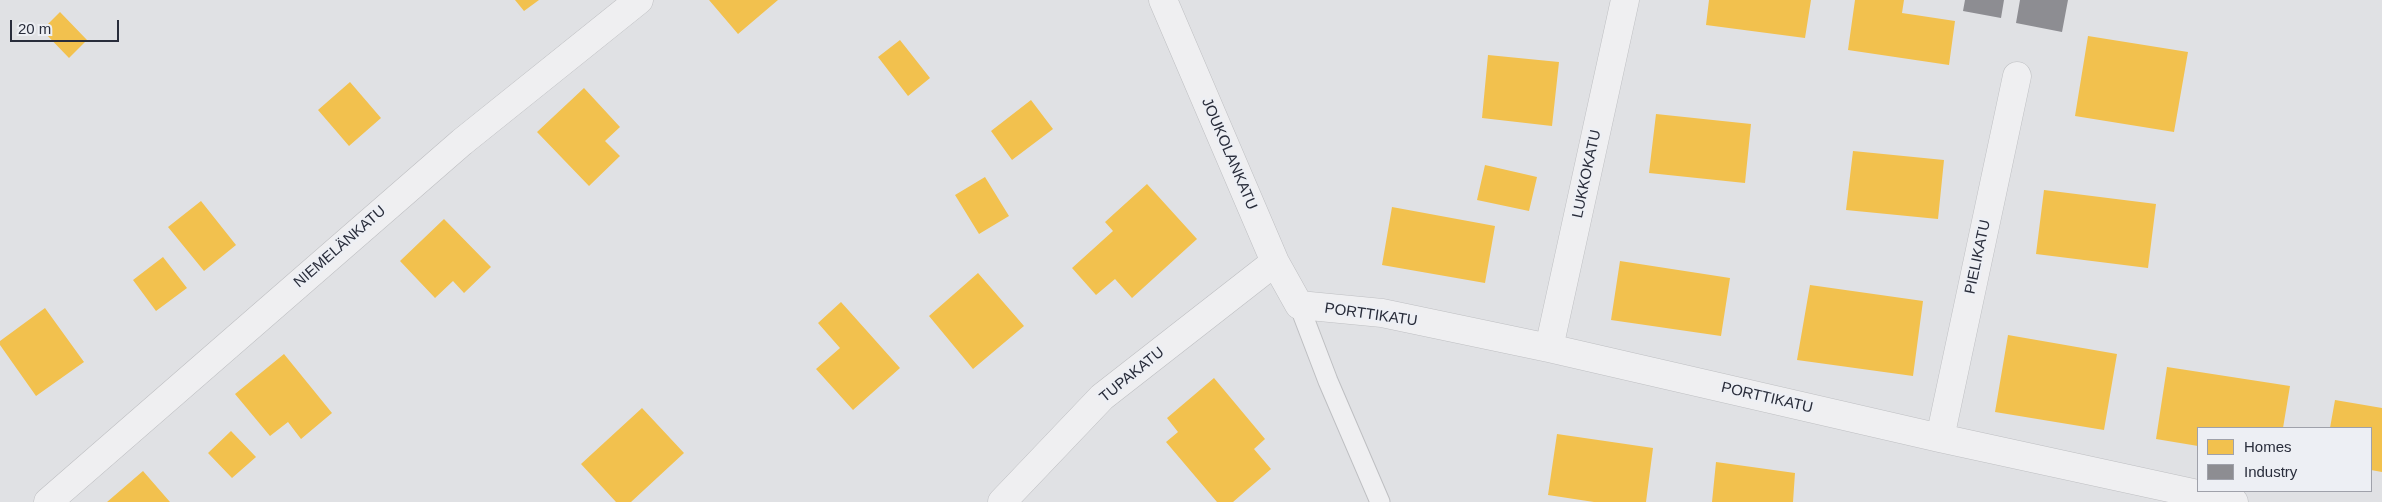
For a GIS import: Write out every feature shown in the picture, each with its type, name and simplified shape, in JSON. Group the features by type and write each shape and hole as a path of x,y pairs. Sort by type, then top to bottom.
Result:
{"street":[{"name":"NIEMELÄNKATU","path":"48,502 462,142 639,0"},
{"name":"JOUKOLANKATU","path":"1163,0 1275,262 1299,305"},
{"name":"LUKKOKATU","path":"1549,348 1625,0"},
{"name":"PIELIKATU","path":"1940,438 2017,76"},
{"name":"TUPAKATU","path":"1002,502 1102,397 1275,262"},
{"name":"PORTTIKATU","path":"1299,305 1382,313 1549,348 1940,438 2234,502"}],"lane":[{"path":"1299,305 1328,381 1380,502"}],"building: Homes":[{"path":"515,0 539,0 524,11"},
{"path":"709,0 778,0 738,34"},
{"path":"1709,0 1811,0 1805,38 1706,25"},
{"path":"1855,0 1904,0 1902,13 1955,21 1949,65 1848,50"},
{"path":"60,12 87,40 69,58 42,30"},
{"path":"2088,36 2188,52 2174,132 2075,116"},
{"path":"900,40 930,78 908,96 878,57"},
{"path":"1488,55 1559,62 1552,126 1482,118"},
{"path":"350,82 381,118 349,146 318,110"},
{"path":"584,88 620,127 605,141 620,156 589,186 537,132"},
{"path":"1031,100 1053,129 1012,160 991,131"},
{"path":"1656,114 1751,124 1745,183 1649,173"},
{"path":"1853,151 1944,160 1938,219 1846,210"},
{"path":"1485,165 1537,177 1529,211 1477,200"},
{"path":"985,177 1009,216 979,234 955,195"},
{"path":"1147,184 1197,239 1132,298 1115,279 1096,295 1072,268 1113,231 1105,222"},
{"path":"2044,190 2156,204 2148,268 2036,254"},
{"path":"201,201 236,245 204,271 168,227"},
{"path":"1392,207 1495,226 1485,283 1382,265"},
{"path":"444,219 491,267 464,293 453,281 435,298 400,261"},
{"path":"163,257 187,288 156,311 133,280"},
{"path":"1620,261 1730,278 1721,336 1611,320"},
{"path":"978,273 1024,326 973,369 929,316"},
{"path":"1810,285 1923,301 1913,376 1797,360"},
{"path":"841,302 900,368 853,410 816,369 840,348 818,323"},
{"path":"45,308 84,362 36,396 0,345 0,341"},
{"path":"2008,335 2117,354 2104,430 1995,412"},
{"path":"284,354 332,413 301,439 288,422 270,436 235,394"},
{"path":"2167,367 2290,386 2283,427 2197,427 2197,446 2156,439"},
{"path":"1214,378 1265,439 1254,449 1271,469 1233,502 1217,502 1166,442 1178,432 1167,418"},
{"path":"2335,400 2382,408 2382,472 2372,470 2372,427 2330,427"},
{"path":"642,408 684,453 631,502 616,502 581,464"},
{"path":"231,431 256,457 232,478 208,453"},
{"path":"1557,434 1653,448 1646,502 1594,502 1548,495"},
{"path":"1716,462 1795,473 1793,502 1712,502"},
{"path":"143,471 170,502 107,502"}],"building: Industry":[{"path":"1965,0 2004,0 2001,18 1963,11"},
{"path":"2020,0 2068,0 2062,32 2016,23"}]}
